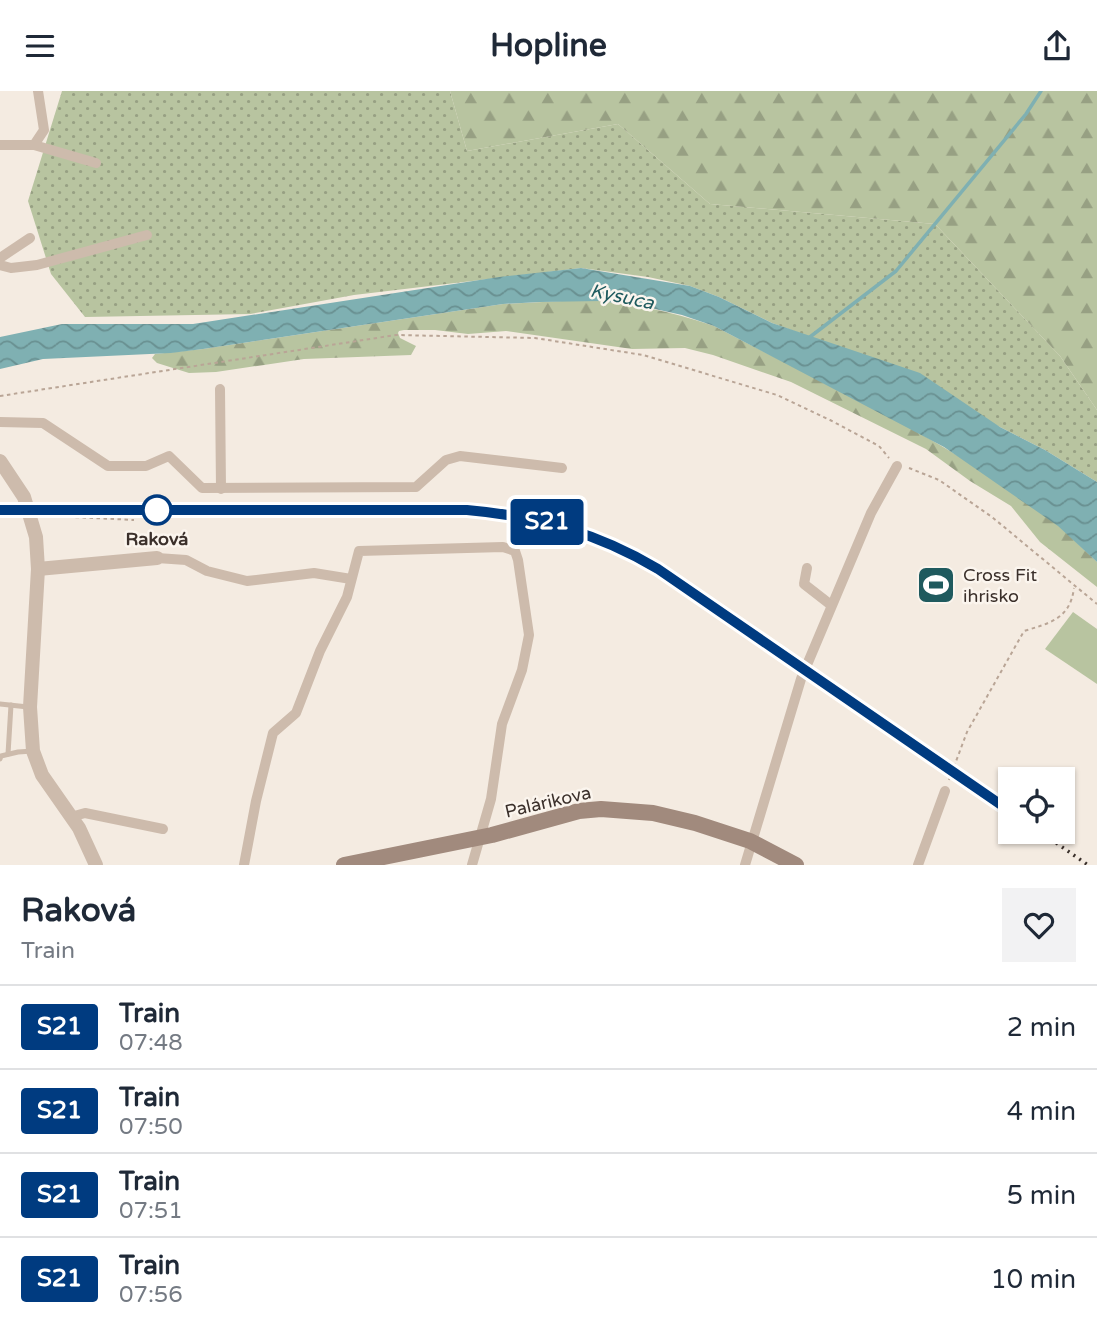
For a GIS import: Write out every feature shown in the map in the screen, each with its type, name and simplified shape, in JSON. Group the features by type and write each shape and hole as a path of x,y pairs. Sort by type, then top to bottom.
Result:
{"main road":[{"name":"Palárikova","path":"344,865 478,837 579,811 601,809 653,813 695,823 750,841 796,865"}],"street":[{"path":"34,145 44,130 38,91"},
{"path":"0,145 34,145 96,163"},
{"path":"0,265 11,268 37,265 147,235"},
{"path":"0,258 30,238"},
{"path":"220,390 221,489"},
{"path":"0,422 43,423 108,466 146,466 169,456 202,488 416,487 446,460 460,456 562,468"},
{"path":"0,461 16,484 30,513 36,537 38,569 30,707 33,751 42,775 72,817 96,865"},
{"path":"745,865 750,841 801,679 871,513 897,466"},
{"path":"0,481 16,484"},
{"path":"244,865 273,733 296,713 320,651 347,597 359,551 503,547 514,551 518,561 528,635 522,670 502,724 491,799 472,865"},
{"path":"38,569 157,558 186,560 206,571 247,580 314,573 351,579"},
{"path":"807,568 804,584 831,605"},
{"path":"918,865 945,791"},
{"path":"72,817 85,813 163,829"}],"lane":[{"path":"0,704 30,707"},
{"path":"8,754 11,705"},
{"path":"0,755 33,751"}],"path":[{"path":"0,396 396,335 535,338 643,355 777,395 879,446 897,466 939,480 992,517 1097,604"},
{"path":"30,513 134,520"},
{"path":"945,791 967,732 1024,631 1056,621 1072,601 1074,587"}],"green space":[{"path":"62,91 450,91 467,151 618,124 710,204 935,224 1060,356 1097,410 1097,482 1045,450 1000,427 810,337 690,286 648,277 581,268 354,295 250,314 85,317 51,274 28,201"},
{"path":"450,91 1097,91 1097,410 1060,356 935,224 710,204 618,124 467,151"},
{"path":"582,300 649,308 714,326 891,417 977,467 1058,525 1097,562 1097,587 1040,542 1011,506 926,449 791,382 685,348 632,349 506,331 468,334 404,330 398,333 400,338 416,346 411,355 304,359 216,372 189,373 157,363 152,358 155,354 503,304"},
{"path":"1073,612 1097,629 1097,684 1045,649"}],"water":[{"name":"Kysuca","path":"581,268 690,286 772,323 920,373 1000,427 1045,450 1097,482 1097,562 1058,526 944,447 714,326 655,309 601,301 503,304 203,349 43,359 0,369 0,337 62,324 193,324 499,277"}],"waterway":[{"path":"806,340 896,271 1026,114 1041,91"}],"railway":[{"path":"0,510 467,510 518,516 566,528 613,545 658,569 998,803"},
{"path":"1058,844 1088,865"}],"train":[{"name":"S21","path":"0,510 467,510 537,519 568,528 612,544 658,569 998,803"}],"place":[{"name":"Raková","path":"157,510"},
{"name":"Cross Fit ihrisko","path":"936,585"}]}
